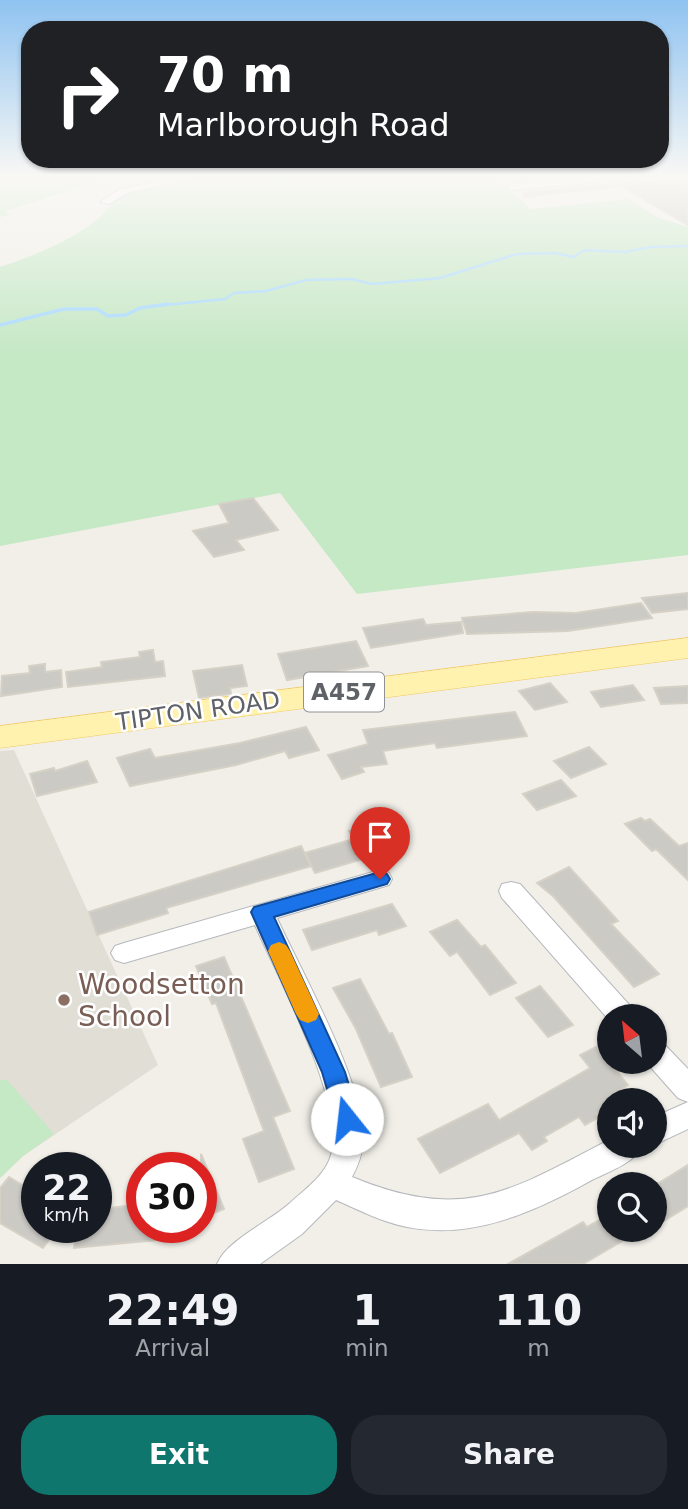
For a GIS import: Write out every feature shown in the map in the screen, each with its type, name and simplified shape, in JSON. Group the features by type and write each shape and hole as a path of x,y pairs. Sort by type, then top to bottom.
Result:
{"main road":[{"name":"TIPTON ROAD","path":"0,737 688,648"}],"street":[{"path":"124,953 380,879"},
{"path":"512,891 612,1004"},
{"path":"233,1264 291,1223 332,1184 345,1160 348,1142 347,1119 334,1072 262,912"},
{"path":"667,1066 688,1089"},
{"path":"667,1126 688,1115"},
{"path":"332,1184 405,1212 455,1216 511,1206 604,1158"}],"shaded area":[{"name":"Woodsetton School","path":"14,750 158,1065 29,1152 21,1152 21,1158 0,1178 0,751"}],"green space":[{"path":"73,236 688,236 688,555 357,594 280,493 0,546 0,267"},
{"path":"0,1080 7,1080 54,1134 29,1152 21,1152 21,1158 0,1178"}],"building":[{"path":"253,498 278,530 236,540 244,550 214,557 193,531 229,523 219,504"},
{"path":"688,593 688,609 652,613 642,598"},
{"path":"641,603 652,618 568,631 467,634 462,618 533,612 576,613"},
{"path":"423,619 426,625 461,622 463,633 371,648 363,628"},
{"path":"356,641 368,666 287,680 278,654"},
{"path":"153,650 155,662 163,661 165,676 68,687 66,672 102,667 101,662 140,657 139,652"},
{"path":"45,664 45,672 61,670 62,687 1,696 2,676 30,673 29,666"},
{"path":"242,665 247,686 230,688 231,694 199,698 193,671"},
{"path":"550,683 567,702 535,710 519,691"},
{"path":"633,685 644,700 601,707 591,692"},
{"path":"688,686 688,703 661,704 654,688"},
{"path":"515,712 527,736 437,748 435,743 383,751 387,764 361,767 364,772 342,779 328,755 368,744 363,730"},
{"path":"306,727 319,750 289,758 285,751 236,765 130,786 117,758 150,749 155,758 240,743"},
{"path":"589,747 606,764 571,778 554,761"},
{"path":"87,761 97,782 37,796 30,774 54,768 55,771"},
{"path":"561,780 576,796 537,810 523,794"},
{"path":"641,818 645,821 650,819 679,846 688,843 688,880 656,849 652,851 625,824"},
{"path":"364,827 380,854 315,873 305,853 354,839 349,831"},
{"path":"301,846 311,866 166,908 168,913 97,935 89,912"},
{"path":"569,867 618,921 611,924 659,974 634,987 554,897 537,883"},
{"path":"392,904 406,926 379,935 377,930 312,950 303,930"},
{"path":"457,920 481,947 485,945 516,983 490,995 457,952 450,956 430,932"},
{"path":"224,957 290,1111 273,1117 294,1169 259,1182 243,1139 264,1131 216,1003 212,1004 196,966"},
{"path":"360,979 389,1034 392,1033 412,1077 381,1087 356,1029 333,988"},
{"path":"540,986 573,1025 548,1037 516,998"},
{"path":"596,1047 597,1074 619,1074 628,1085 623,1088 597,1088 597,1118 585,1125 579,1117 544,1137 547,1141 532,1150 519,1133 440,1173 418,1139 488,1104 499,1120 590,1068 580,1055"},
{"path":"688,1165 688,1206 667,1219 667,1178"},
{"path":"9,1177 21,1184 21,1235 0,1223 0,1188"},
{"path":"217,1192 224,1209 217,1212"},
{"path":"126,1206 126,1243 74,1248 75,1243 112,1243 112,1208"},
{"path":"583,1222 587,1227 597,1222 597,1242 621,1242 583,1264 508,1264"}],"waterway":[{"path":"156,306 225,299 234,293 266,291 306,280 351,279 372,284 440,278 517,254 555,253 574,257 584,250 625,252 650,247 688,246"},
{"path":"0,325 64,309 97,309 108,316 126,315 140,308 168,304"}],"slow traffic":[{"path":"279,951 308,1014"}],"place":[{"name":"Woodsetton School","path":"64,1000"}],"route":[{"path":"347,1119 334,1072 262,912 380,879"}]}
